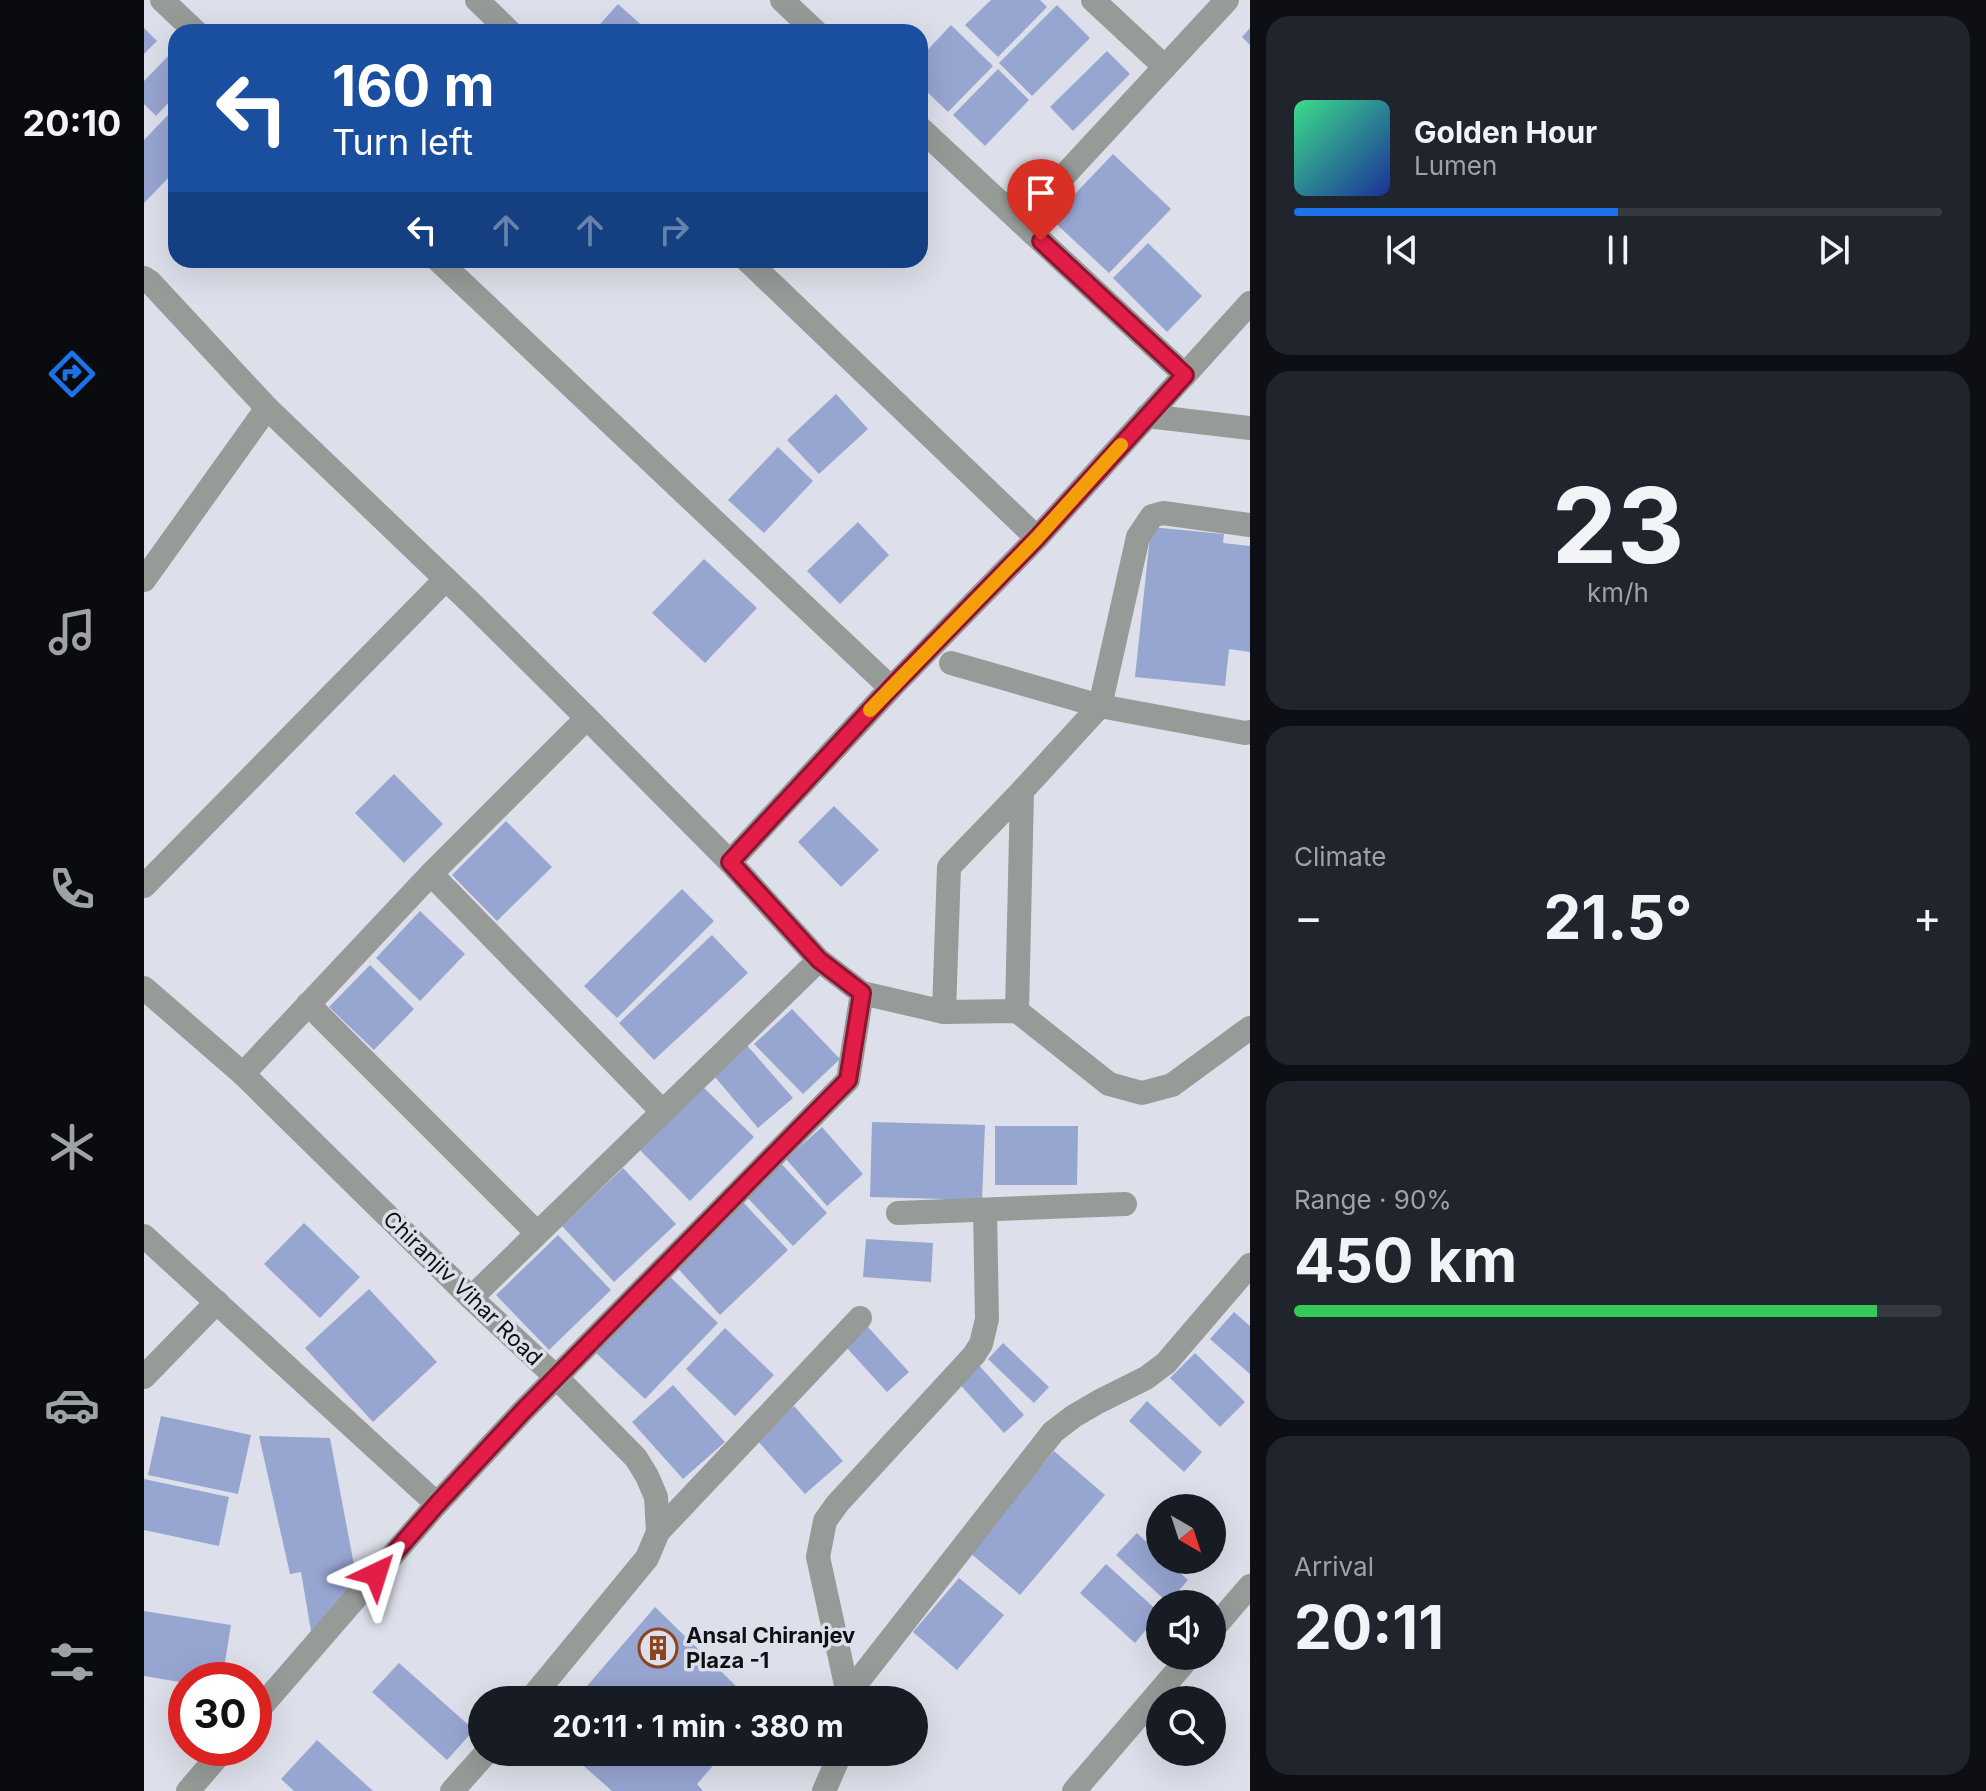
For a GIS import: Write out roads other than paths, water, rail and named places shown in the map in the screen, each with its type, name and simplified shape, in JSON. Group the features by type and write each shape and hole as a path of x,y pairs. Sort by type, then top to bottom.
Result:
{"street":[{"path":"162,0 188,24"},
{"path":"477,0 502,24"},
{"path":"782,0 808,24"},
{"path":"1093,0 1165,67"},
{"path":"1021,222 1227,0"},
{"path":"928,135 1185,375"},
{"path":"446,268 891,688"},
{"path":"755,268 1037,538"},
{"path":"144,278 267,408 446,579 730,862 819,960 862,993 944,1012 1017,1011 1109,1084 1142,1093 1172,1085 1250,1028"},
{"path":"730,862 891,688 1037,538 1250,303"},
{"path":"144,580 267,408"},
{"path":"1147,416 1250,428"},
{"path":"944,1012 949,867 1100,706 1138,537 1145,523 1152,516 1163,513 1250,525"},
{"path":"144,886 446,579"},
{"path":"951,663 1100,706 1250,732"},
{"path":"243,1074 431,874 587,718"},
{"path":"1017,1011 1022,791"},
{"path":"431,874 662,1111"},
{"path":"471,1298 819,960"},
{"name":"Chiranjiv Vihar Road","path":"144,988 243,1074 636,1458 656,1497 658,1532"},
{"path":"272,1694 437,1504 522,1412 848,1080 862,993"},
{"path":"308,1004 537,1233"},
{"path":"898,1213 1125,1204"},
{"path":"846,1686 818,1557 825,1521 981,1344 987,1319 985,1210"},
{"path":"144,1236 437,1504"},
{"path":"857,1686 1053,1432 1074,1416 1146,1378 1166,1363 1250,1265"},
{"path":"144,1377 217,1302"},
{"path":"542,1686 647,1558 658,1532 860,1318"},
{"path":"1226,1614 1250,1586"},
{"path":"1074,1791 1178,1670"},
{"path":"188,1791 210,1766"},
{"path":"461,1788 477,1766"},
{"path":"824,1791 835,1766"}],"place":[{"name":"Ansal Chiranjev Plaza -1","path":"658,1648"}]}
